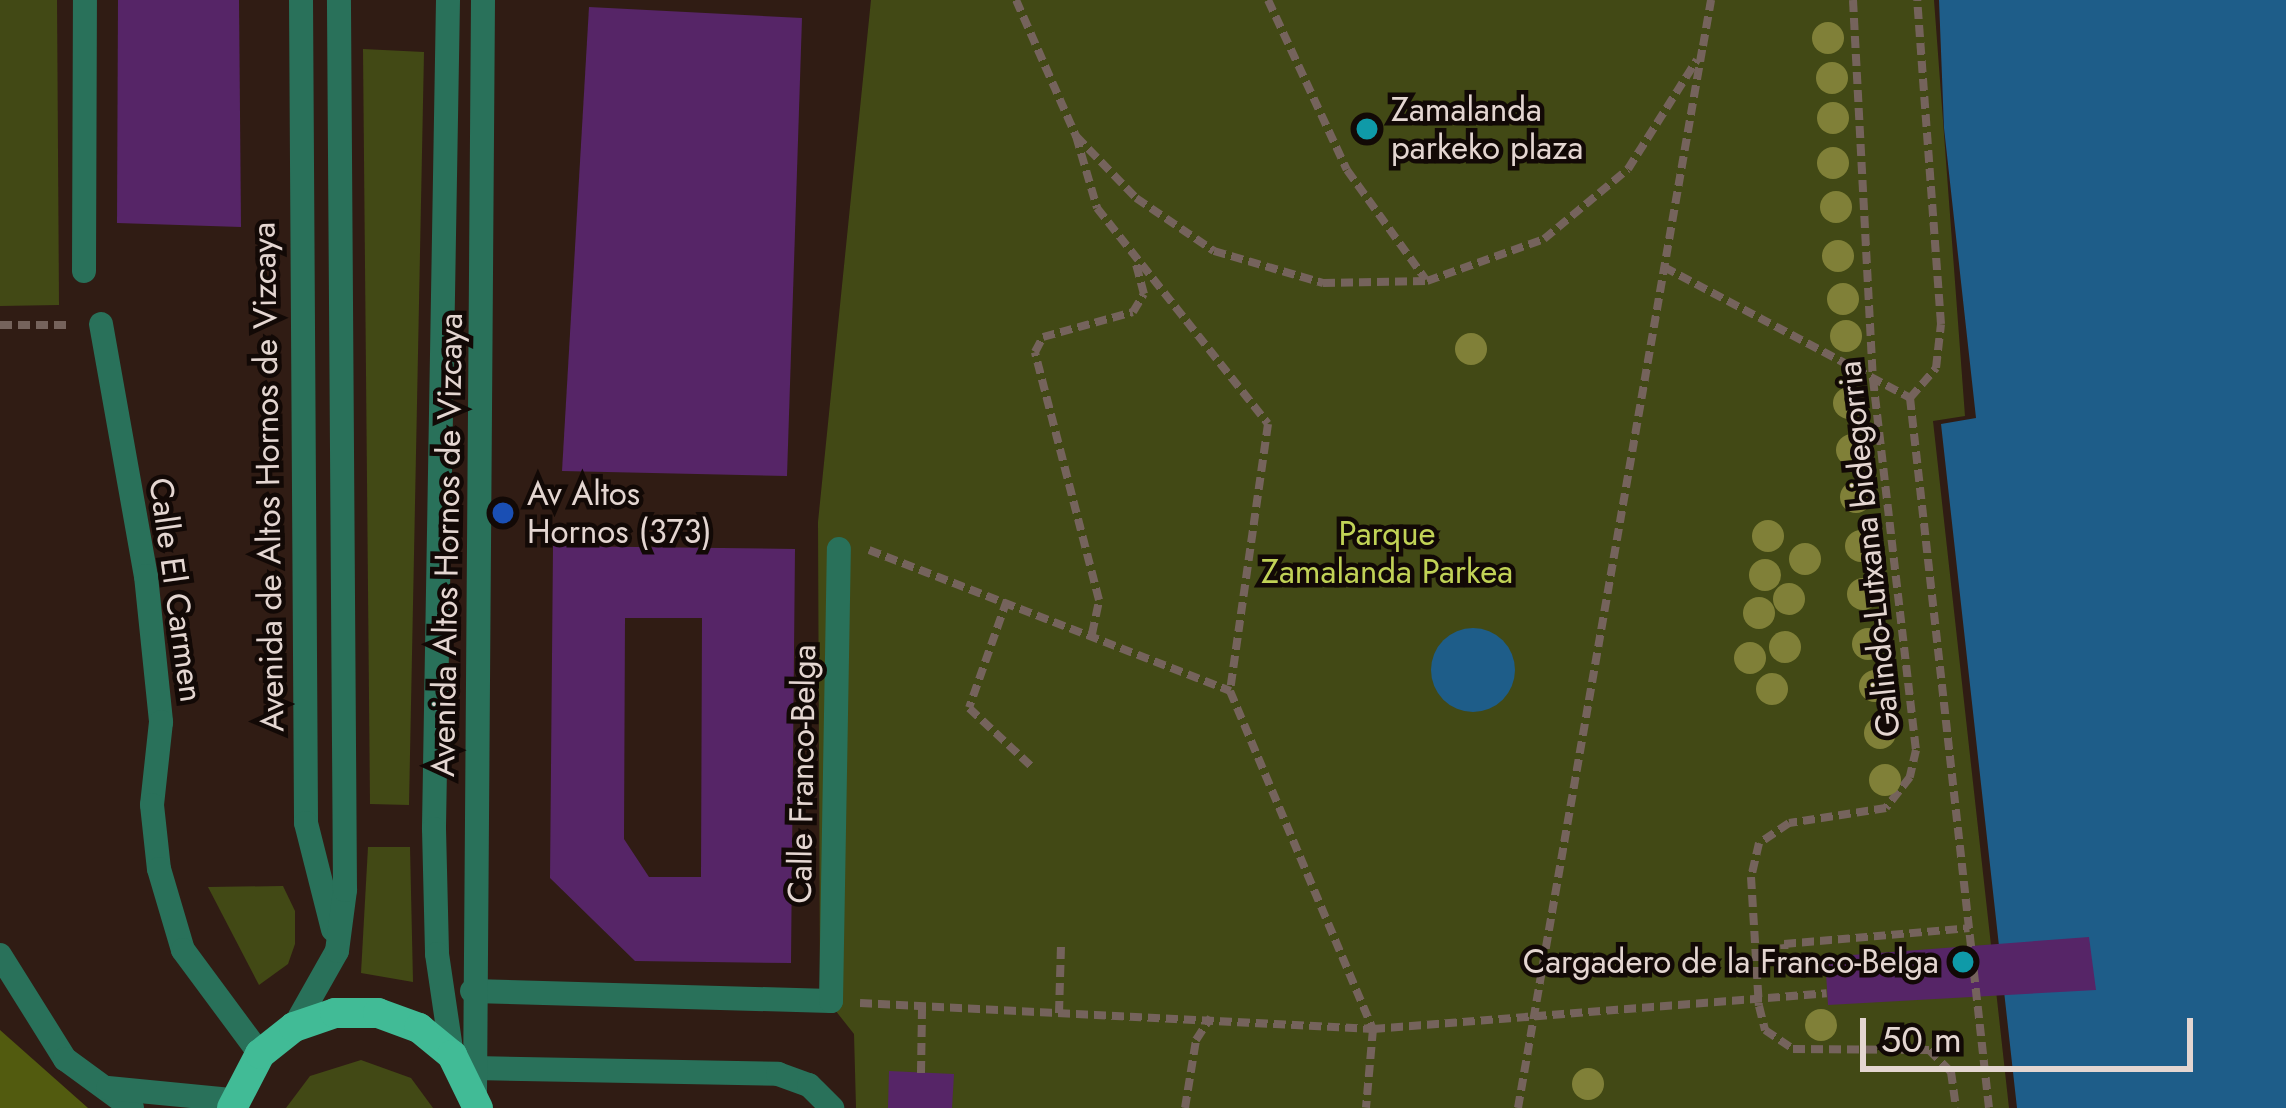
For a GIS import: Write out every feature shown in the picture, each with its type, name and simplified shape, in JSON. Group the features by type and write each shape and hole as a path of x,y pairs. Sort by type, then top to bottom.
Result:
{"main road":[{"path":"233,1104 260,1054 294,1027 335,1013 378,1013 419,1028 470,1081"}],"street":[{"path":"84,272 85,0"},
{"name":"Avenida de Altos Hornos de Vizcaya","path":"301,0 306,823 337,950"},
{"path":"294,1027 337,950 346,804 339,0"},
{"path":"448,0 434,829 437,954 470,1081 778,1073 809,1084 832,1108"},
{"name":"Avenida Altos Hornos de Vizcaya","path":"470,1081 483,0"},
{"name":"Calle El Carmen","path":"101,324 146,576 161,722 152,806 159,869 183,950 260,1054"},
{"name":"Calle Franco-Belga","path":"831,1001 839,549"},
{"path":"0,955 65,1059 132,1108"},
{"path":"472,991 831,1001"},
{"path":"105,1088 233,1104"}],"path":[{"path":"1016,0 1076,136 1097,208 1268,424 1230,692 1373,1029 1366,1108"},
{"path":"1268,0 1347,170 1427,281"},
{"path":"1518,1108 1711,0"},
{"name":"Galindo-Lutxana bidegorria","path":"1853,0 1873,379 1916,750 1910,777 1886,808 1789,824 1759,844 1750,877 1759,1006 1765,1030 1793,1049 1929,1050 1951,1072 1956,1108"},
{"path":"1917,0 1941,324 1936,368 1910,398 1989,1108"},
{"path":"1076,136 1157,216 1234,260 1323,283 1427,281 1522,250 1596,202 1652,138 1703,45"},
{"path":"1092,634 1101,609 1037,343 1133,312 1144,294 1134,254"},
{"path":"1664,267 1910,398"},
{"path":"0,325 101,324"},
{"path":"839,549 883,550 1230,692"},
{"path":"1007,601 970,708 1031,766"},
{"path":"1825,965 1786,967 1784,944 1969,928"},
{"path":"1059,1013 1060,946"},
{"path":"831,1001 1212,1016 1373,1029 1827,994"},
{"path":"921,1072 922,1006"},
{"path":"1185,1108 1196,1040 1212,1016"}],"green space":[{"path":"0,0 57,0 59,305 0,306"},
{"name":"Parque Zamalanda Parkea","path":"871,0 1934,0 1965,416 1933,421 2009,1108 856,1108 854,1034 820,991 818,522"},
{"path":"363,49 424,52 409,805 370,804"},
{"path":"368,847 410,847 413,982 361,973"},
{"path":"283,886 295,911 295,944 288,964 259,985 208,887"},
{"path":"0,1030 88,1108 0,1108"},
{"path":"361,1060 411,1078 433,1108 286,1108 310,1076"}],"water":[{"path":"1939,0 2286,0 2286,1108 2017,1108 1941,424 1976,418 1944,128"},
{"path":"1473,628 1503,640 1515,670 1503,700 1473,712 1443,700 1431,670 1443,640"}],"building":[{"path":"118,0 239,0 241,227 117,223"},
{"path":"589,7 802,18 787,476 562,471"},
{"path":"553,546 795,549 791,963 635,961 550,878","holes":["625,618 702,618 701,877 649,877 624,839"]},
{"path":"2089,937 2096,990 1828,1005 1825,957"},
{"path":"889,1071 954,1074 952,1108 888,1108"}],"place":[{"name":"Zamalanda parkeko plaza","path":"1367,129"},
{"name":"Av Altos Hornos (373)","path":"503,513"},
{"name":"Cargadero de la Franco-Belga","path":"1963,962"}]}
